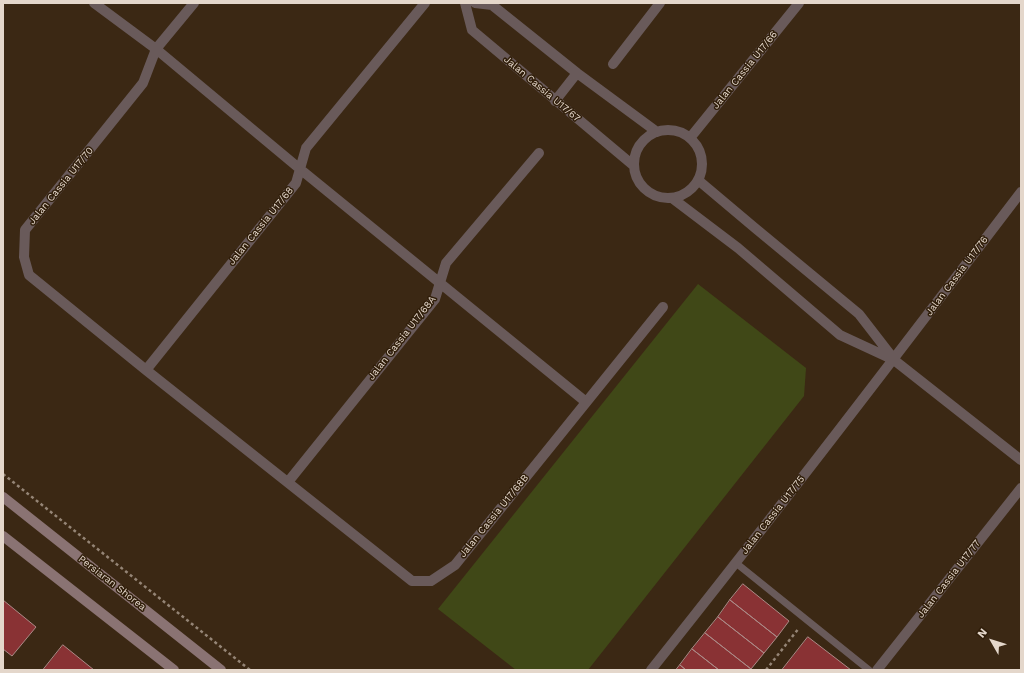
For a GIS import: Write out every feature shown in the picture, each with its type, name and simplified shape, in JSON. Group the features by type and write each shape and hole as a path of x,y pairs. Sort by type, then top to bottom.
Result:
{"main road":[{"name":"Persiaran Shorea","path":"3,497 221,670"},
{"path":"3,536 174,670"}],"street":[{"path":"94,3 156,48 300,169 586,402"},
{"name":"Jalan Cassia U17/70","path":"194,3 156,48 143,84 26,230 24,256 29,275 288,482"},
{"name":"Jalan Cassia U17/68","path":"146,370 296,183 306,148 425,3"},
{"name":"Jalan Cassia U17/67","path":"465,3 472,30 634,166"},
{"path":"475,3 492,5 577,73 657,132"},
{"path":"613,64 660,3"},
{"name":"Jalan Cassia U17/66","path":"690,138 799,3"},
{"path":"555,101 577,73"},
{"path":"669,130 680,132 690,138 698,146 702,157 702,169 698,180 691,189 682,195 672,198 661,197 651,193 642,186 637,177 634,166 640,145 648,137 657,132 669,130"},
{"name":"Jalan Cassia U17/68A","path":"288,482 435,299 446,263 539,153"},
{"path":"698,180 859,314 894,360"},
{"name":"Jalan Cassia U17/76","path":"894,360 1021,192"},
{"path":"672,198 738,248 840,335 894,360 1021,460"},
{"name":"Jalan Cassia U17/68B","path":"288,482 412,581 431,581 455,565 663,307"},
{"name":"Jalan Cassia U17/75","path":"651,670 894,360"},
{"name":"Jalan Cassia U17/77","path":"876,670 1021,488"}],"lane":[{"path":"736,563 869,670"}],"path":[{"path":"3,474 250,670"},
{"path":"766,670 805,620"}],"green space":[{"path":"698,284 806,368 804,396 588,670 516,670 438,609"}],"building":[{"path":"743,584 789,621 777,637 730,600"},
{"path":"3,600 36,627 12,656 3,649"},
{"path":"730,600 777,637 764,653 718,617"},
{"path":"718,617 764,653 751,669 705,633"},
{"path":"705,633 751,670 719,670 692,649"},
{"path":"808,637 851,670 782,670"},
{"path":"63,645 94,670 43,670"},
{"path":"692,649 719,670 686,670 680,665"},
{"path":"680,665 686,670 676,670"}]}
